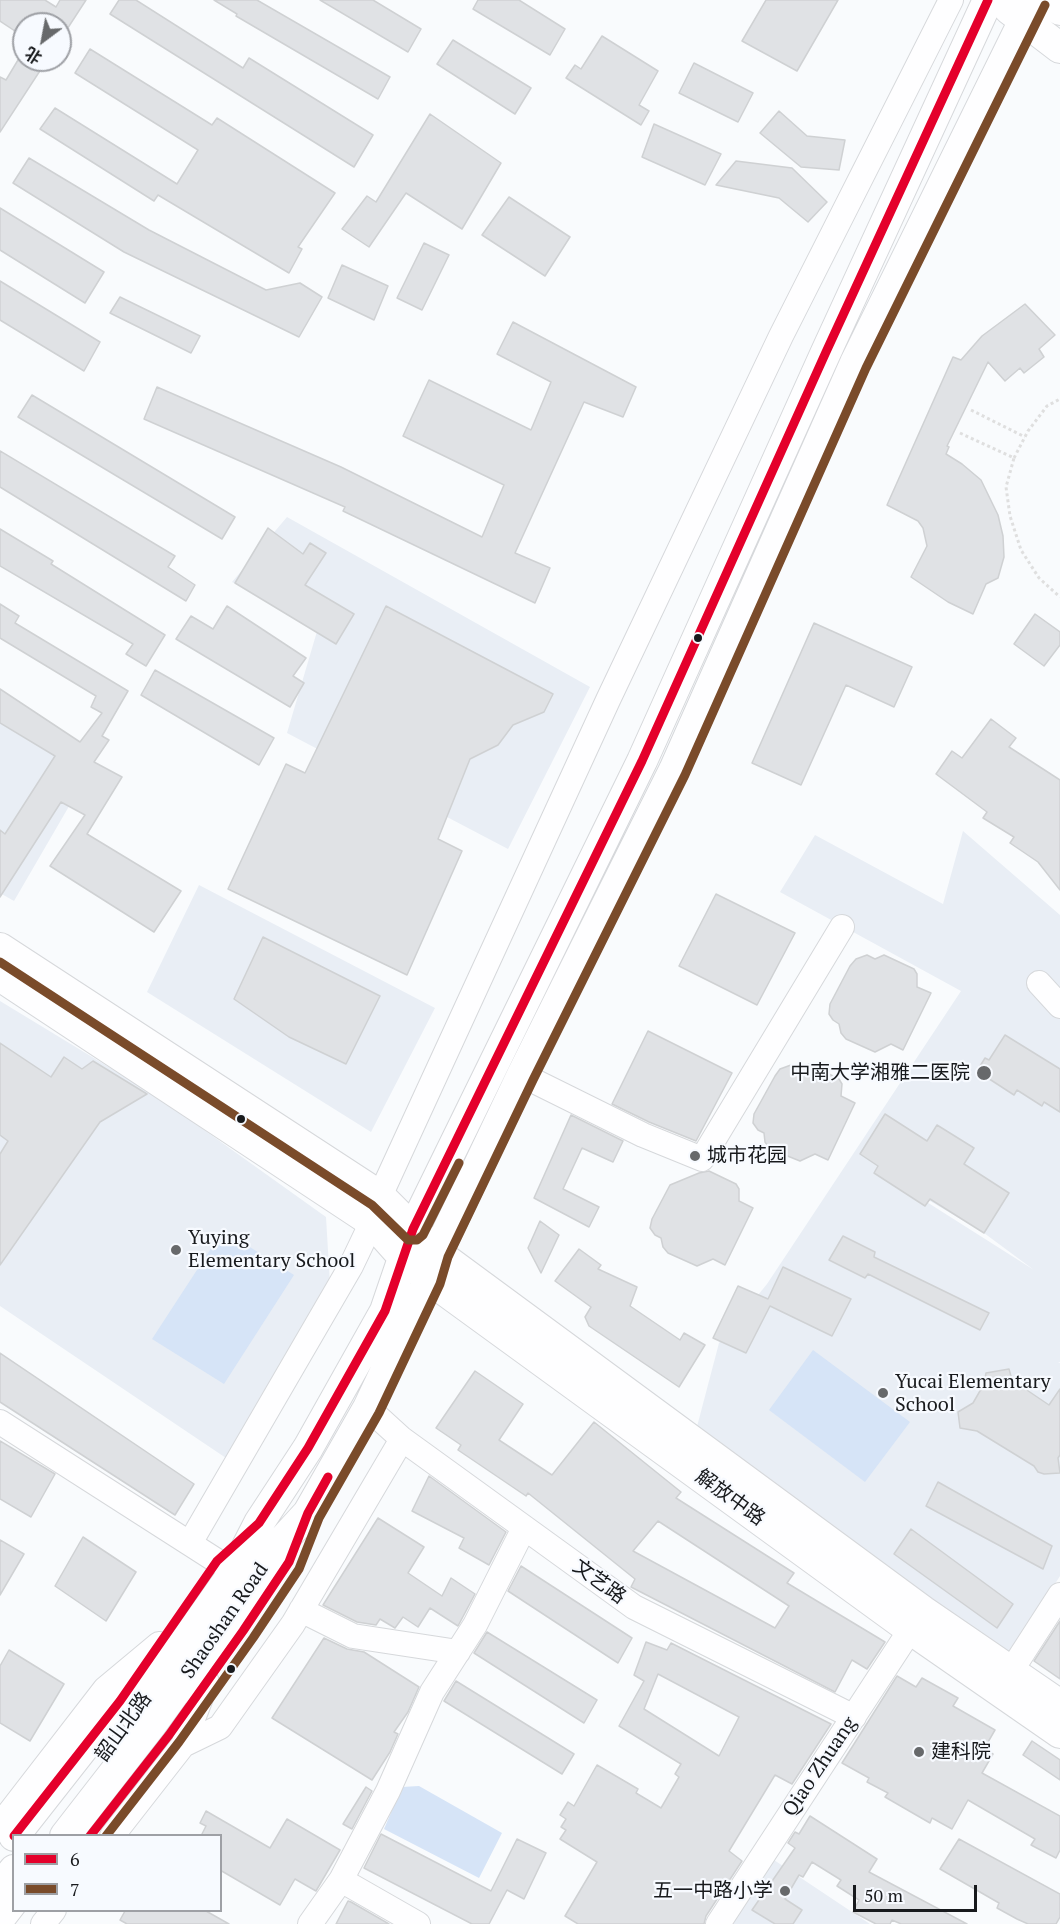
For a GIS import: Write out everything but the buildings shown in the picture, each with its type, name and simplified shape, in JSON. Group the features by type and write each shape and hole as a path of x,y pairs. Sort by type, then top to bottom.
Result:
{"main road":[{"path":"16,1834 120,1701 217,1561 259,1523 308,1448 385,1311 413,1228 642,761 988,0"},
{"path":"997,0 1029,10 1060,48"},
{"path":"1046,0 1060,10"},
{"name":"Shaoshan Road","path":"67,1834 152,1724 227,1621 274,1550 308,1513 368,1408 522,1075 674,770 855,363 1029,10"},
{"path":"0,948 376,1209"},
{"path":"0,976 376,1209"},
{"name":"解放中路","path":"376,1209 413,1228 433,1266"},
{"name":"解放中路","path":"376,1209 404,1258 433,1266 916,1620 1060,1733"},
{"path":"92,1834 176,1740 207,1682 289,1562 308,1513"},
{"name":"韶山北路","path":"43,1834 136,1712 228,1581 259,1523"},
{"name":"解放中路","path":"916,1620 1011,1671 1060,1705"},
{"path":"0,1853 12,1838"},
{"path":"0,1887 12,1872"},
{"path":"0,1918 12,1903"},
{"path":"21,1924 30,1912"}],"street":[{"path":"190,1543 351,1266 608,700 781,336 951,0"},
{"path":"522,1075 643,1135 702,1159 842,927"},
{"path":"1039,983 1060,1006"},
{"name":"文艺路","path":"368,1408 402,1439 634,1607 854,1717"},
{"path":"0,1422 217,1561"},
{"path":"113,1834 176,1740 220,1726 301,1610 402,1439"},
{"path":"310,1924 341,1880 388,1791 432,1692 475,1625 524,1528"},
{"path":"1011,1671 1060,1595"},
{"path":"301,1610 353,1636 458,1652"},
{"name":"Qiao Zhuang","path":"718,1924 916,1620"},
{"path":"0,1825 105,1689 159,1644"},
{"path":"341,1880 418,1924"},
{"path":"43,1924 53,1912"}],"path":[{"path":"1060,399 1047,406 1025,437 1014,458 1006,487 1010,516 1021,550 1040,578 1060,597"},
{"path":"971,410 1025,437"},
{"path":"960,433 1014,458"}],"shaded area":[{"path":"287,517 590,687 508,849 287,733 318,628 232,582"},
{"path":"0,713 86,777 14,901 0,893"},
{"name":"Yucai Elementary School","path":"963,831 1060,915 1060,1362 1058,1362 1060,1363 1060,1576 1008,1658 694,1438 719,1343 767,1284 961,991 780,892 815,835 943,904","holes":["881,1172 984,1233 1034,1270"]},
{"path":"199,885 435,1008 371,1132 147,992"},
{"name":"Yuying Elementary School","path":"0,1001 158,1097 326,1217 330,1284 226,1458 0,1306"},
{"path":"223,1230 294,1275 224,1384 152,1339"},
{"path":"813,1350 910,1422 865,1482 769,1410"},
{"path":"419,1786 502,1833 479,1878 384,1829 402,1787"},
{"name":"五一中路小学","path":"771,1858 870,1924 728,1924"}],"transit line":[{"name":"6","path":"16,1834 120,1701 217,1561 259,1523 308,1448 385,1311 413,1229 642,761 988,0"},
{"name":"7","path":"108,1834 179,1742 299,1569 319,1518 379,1413 440,1284 448,1257 533,1080 685,775 866,368 1045,5"},
{"name":"7","path":"0,962 372,1205 408,1240 417,1240 423,1235 459,1163"},
{"name":"6","path":"92,1834 169,1735 289,1562 308,1513 328,1477"}],"place":[{"name":"中南大学湘雅二医院","path":"984,1073"},
{"name":"城市花园","path":"695,1156"},
{"name":"Yuying Elementary School","path":"176,1250"},
{"name":"Yucai Elementary School","path":"883,1393"},
{"name":"建科院","path":"919,1752"},
{"name":"五一中路小学","path":"785,1891"}]}
